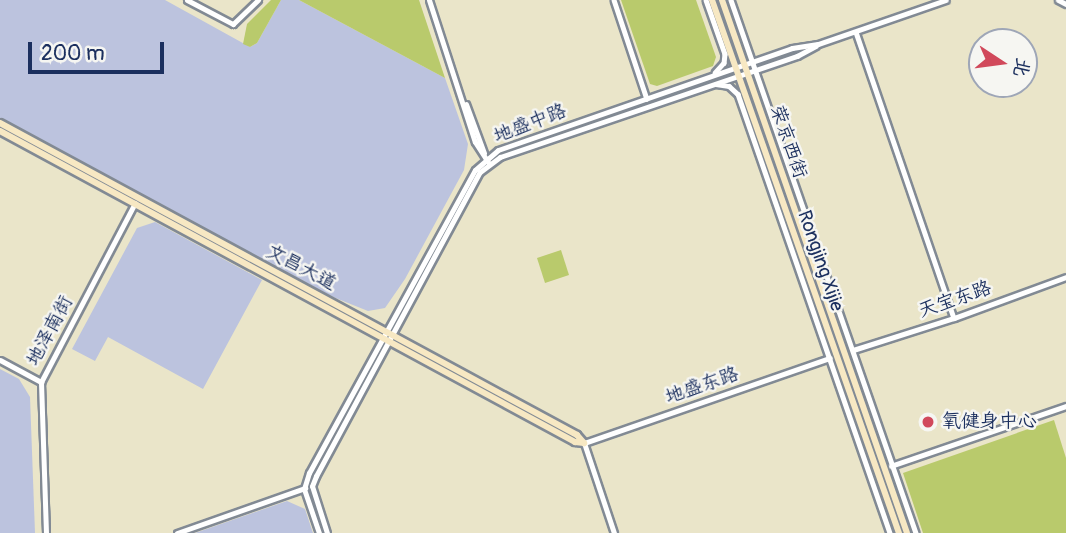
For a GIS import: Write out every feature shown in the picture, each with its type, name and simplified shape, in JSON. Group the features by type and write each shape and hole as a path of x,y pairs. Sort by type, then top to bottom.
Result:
{"main road":[{"name":"Rongjing Xijie","path":"712,0 899,533"},
{"name":"荣京西街","path":"722,0 744,65 751,72 907,533"},
{"name":"文昌大道","path":"0,123 221,249 388,337 575,442 584,443"},
{"name":"文昌大道","path":"0,131 136,202"}],"street":[{"path":"187,0 233,24 258,0"},
{"path":"429,0 463,100 472,114 488,162"},
{"path":"614,0 647,100"},
{"path":"706,0 725,54 721,68 713,75"},
{"path":"731,0 752,62 751,72 853,350 916,533"},
{"path":"737,72 744,65 792,48 818,44 946,0"},
{"path":"1058,0 1066,4"},
{"path":"856,32 954,318"},
{"path":"737,72 751,72 797,56 818,44"},
{"name":"地盛中路","path":"488,162 715,84 737,72"},
{"name":"地盛中路","path":"388,337 480,172 498,150 713,75 737,72"},
{"path":"715,84 729,86 738,94 890,533"},
{"name":"地泽南街","path":"46,533 41,382 136,202"},
{"name":"天宝东路","path":"853,350 954,318 1066,276"},
{"path":"177,533 312,486 388,337"},
{"path":"319,533 304,489 309,473 388,337"},
{"name":"地盛东路","path":"584,443 830,358"},
{"path":"0,360 41,382"},
{"path":"884,468 1066,406"},
{"path":"584,443 614,533"},
{"path":"312,486 327,533"}],"shaded area":[{"path":"0,0 165,0 250,47 257,43 281,0 299,0 445,78 468,144 464,170 405,279 385,308 368,311 333,297 0,119"},
{"path":"155,222 262,280 203,389 108,337 95,361 72,349 137,228"},
{"path":"0,369 19,379 30,397 35,533 0,533"},
{"path":"287,501 305,509 313,533 195,533"}],"green space":[{"path":"271,0 281,0 257,43 250,47 243,44 247,24"},
{"path":"299,0 419,0 445,78"},
{"path":"621,0 696,0 716,57 713,66 657,86 650,84"},
{"path":"561,250 569,275 545,283 537,258"},
{"path":"1054,420 1066,458 1066,533 923,533 903,473"}],"place":[{"name":"氧健身中心","path":"928,422"}]}
